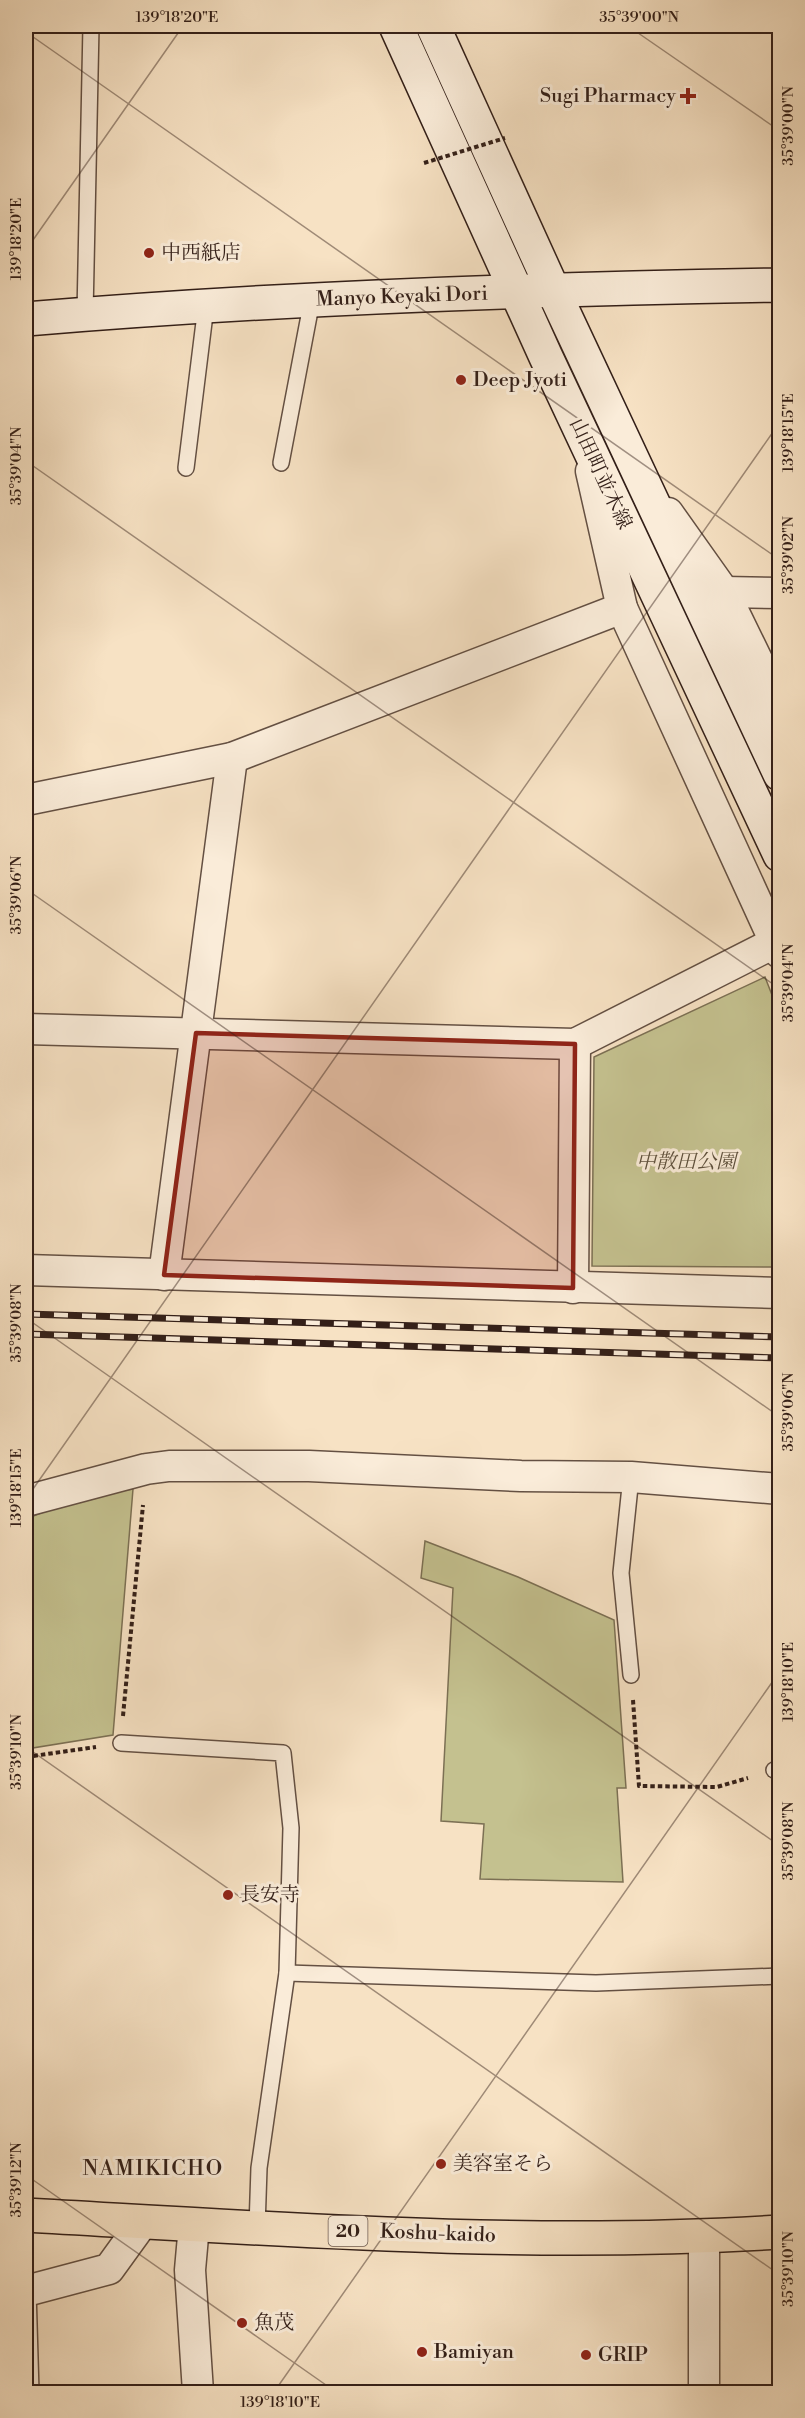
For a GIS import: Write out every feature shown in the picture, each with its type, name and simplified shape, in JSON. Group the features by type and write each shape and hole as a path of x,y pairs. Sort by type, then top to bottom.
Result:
{"highway":[{"name":"Koshu-kaido","path":"26,2215 257,2228 554,2239 780,2232"}],"street":[{"name":"山田町並木線","path":"396,26 584,440 780,855"},
{"name":"山田町並木線","path":"433,26 553,290 780,774"},
{"name":"Manyo Keyaki Dori","path":"26,319 312,300 553,290 780,285"},
{"path":"26,1029 575,1044 778,947 622,608 584,440"},
{"path":"638,471 724,592 780,707"},
{"path":"724,592 780,592"},
{"path":"26,800 232,758 622,608"},
{"path":"164,1275 232,758"},
{"path":"573,1288 575,1044"},
{"path":"26,1270 780,1293"},
{"path":"26,1501 146,1468 170,1466 309,1466 521,1476 631,1477 780,1489"},
{"path":"27,2290 108,2269 143,2222"},
{"path":"194,2225 190,2270 198,2392"},
{"path":"704,2236 704,2392"}],"lane":[{"path":"85,314 91,26"},
{"path":"281,463 312,300"},
{"path":"186,468 206,306"},
{"path":"631,1477 621,1573 631,1675"},
{"path":"121,1743 283,1753 291,1828 287,1973 259,2168 257,2228"},
{"path":"287,1973 596,1983 780,1976"},
{"path":"27,2290 31,2392"}],"path":[{"path":"424,163 505,138"},
{"path":"26,1758 121,1743 146,1468"},
{"path":"631,1675 639,1786 717,1787 777,1770"}],"highlighted area":[{"path":"196,1033 575,1044 573,1288 164,1275"}],"green space":[{"name":"中散田公園","path":"765,977 779,1013 779,1267 592,1266 594,1057"},
{"path":"133,1489 113,1735 26,1749 26,1519 80,1497"},
{"path":"779,1500 780,1770 774,1770"},
{"path":"425,1541 518,1577 614,1620 626,1788 617,1788 623,1882 480,1879 484,1824 441,1821 453,1588 421,1578"}],"railway":[{"path":"26,1314 780,1337"},
{"path":"26,1334 780,1358"}],"place":[{"name":"Sugi Pharmacy","path":"688,96"},
{"name":"中西紙店","path":"149,253"},
{"name":"Deep Jyoti","path":"461,380"},
{"name":"長安寺","path":"228,1895"},
{"name":"美容室そら","path":"441,2164"},
{"name":"魚茂","path":"242,2323"},
{"name":"Bamiyan","path":"422,2352"},
{"name":"GRIP","path":"586,2355"}],"district":[{"name":"NAMIKICHO","path":"153,2169"}]}
